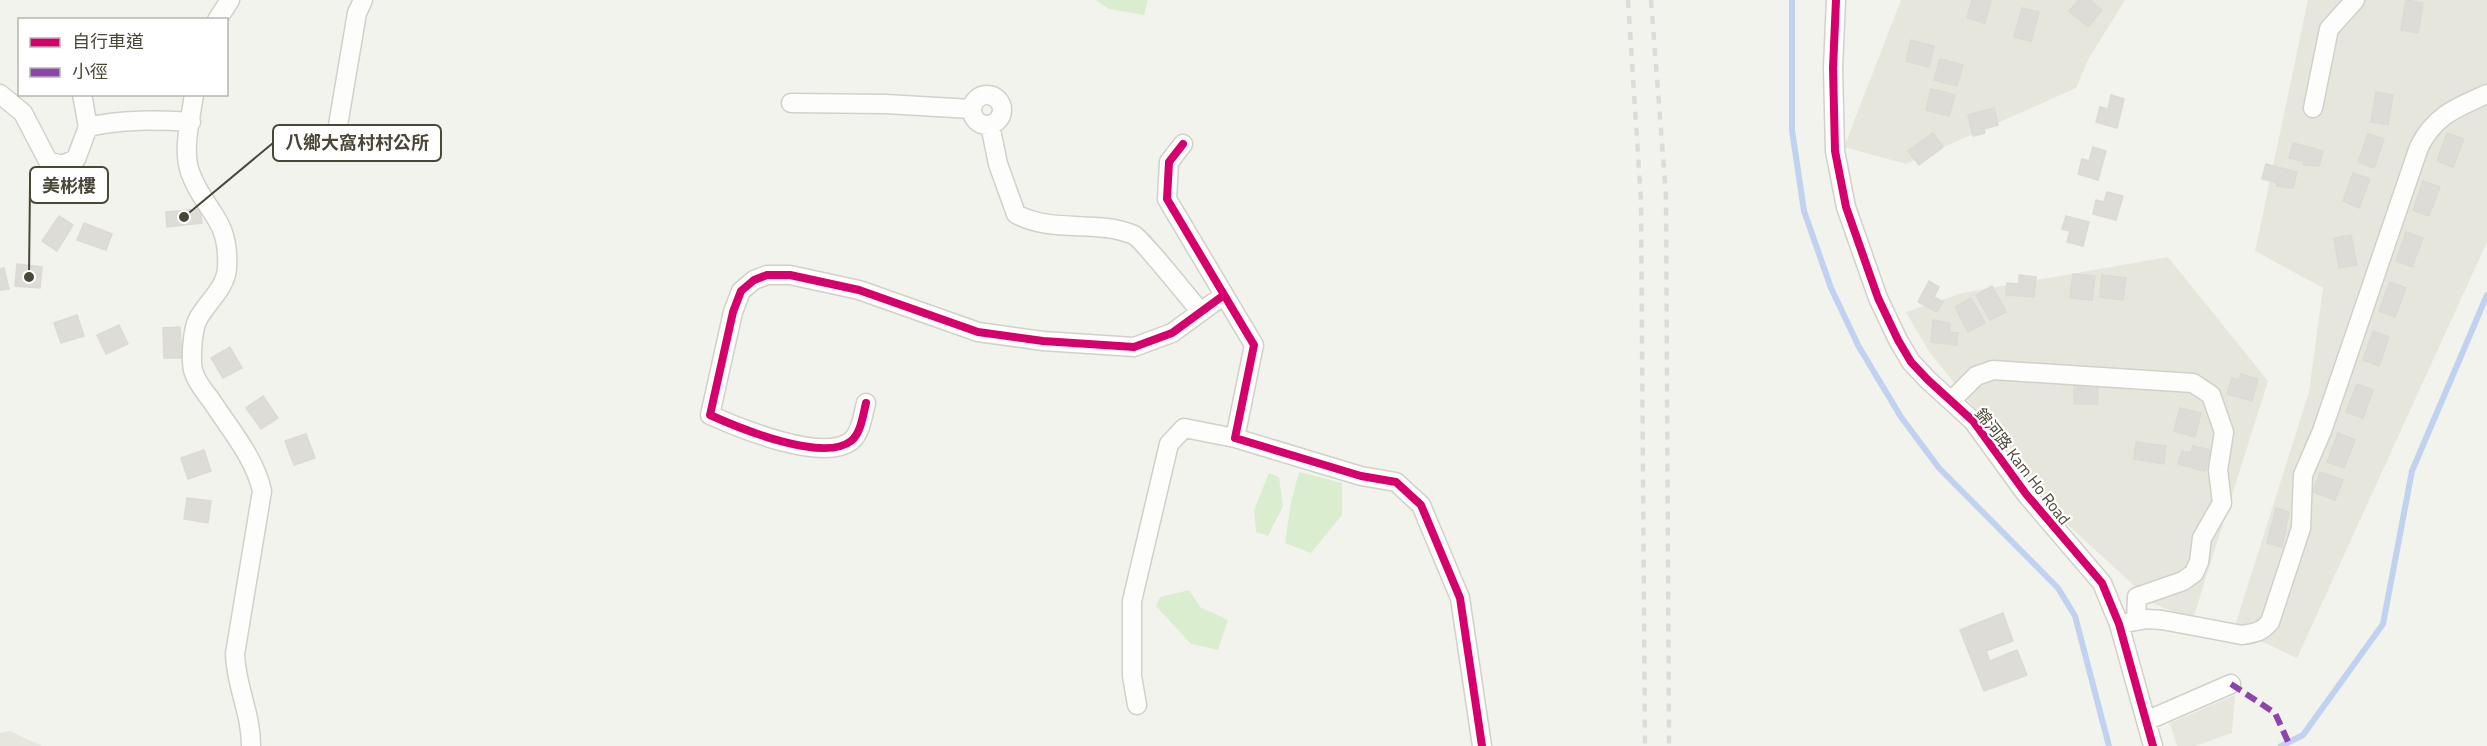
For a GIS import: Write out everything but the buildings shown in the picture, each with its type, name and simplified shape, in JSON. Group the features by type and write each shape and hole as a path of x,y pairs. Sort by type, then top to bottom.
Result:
{"street":[{"path":"218,18 230,0"},
{"path":"335,143 357,13 363,0"},
{"name":"錦河路 Kam Ho Road","path":"1836,0 1833,80 1834,151 1846,207 1863,261 1898,340 1911,362 1973,421 2026,494 2103,583 2112,602 2128,622 2146,721 2153,746"},
{"path":"2313,108 2329,29 2355,0"},
{"path":"0,94 23,113 48,160 62,165 76,159 88,127 82,96"},
{"path":"1952,400 1976,376 1994,370 2193,383 2211,395 2224,432 2218,470 2222,503 2202,538 2199,562 2194,573 2183,581 2137,597 2128,622 2162,620 2242,634 2255,633 2264,629 2270,622 2301,528 2303,475 2322,431 2419,147 2427,131 2436,121 2449,112 2487,94"},
{"path":"983,95 993,96 1000,102 1002,111 998,120 990,125 981,124 974,118 972,109 975,100 983,95"},
{"path":"194,96 187,154 189,171 219,220 228,255 227,272 223,283 197,321 194,330 193,372 247,455 259,477 262,491 235,654 239,688 248,711 251,746"},
{"path":"791,103 886,104 972,109"},
{"path":"88,127 106,123 158,120 191,123"},
{"path":"990,125 998,164 1016,214 1032,222 1101,228 1135,236 1201,312"},
{"path":"1184,144 1169,162 1167,199 1254,345 1235,438"},
{"path":"866,403 859,427 852,440 838,447 816,448 746,432 710,415 733,312 741,291 754,280 768,275 790,275 859,290 978,332 1043,341 1134,346 1172,333 1224,295"},
{"path":"1137,705 1132,676 1132,601 1168,444 1184,428 1235,438 1360,476 1396,482 1421,505 1460,598 1482,746"},
{"path":"2146,721 2231,684"}],"shaded area":[{"path":"1901,0 2125,0 2089,58 2076,88 1906,164 1844,147"},
{"path":"2308,0 2487,0 2487,242 2297,658 2234,629 2309,392 2323,288 2255,251"},
{"path":"2168,257 2268,381 2193,619 2154,604 2066,523 1928,350 1906,312 1962,293"},
{"path":"2235,695 2232,733 2195,746 2177,746 2170,723"},
{"path":"10,731 42,746 0,746 0,733"}],"green space":[{"path":"1096,0 1148,0 1144,15 1109,9"},
{"path":"1299,472 1342,483 1342,515 1311,553 1285,543 1291,502"},
{"path":"1269,473 1279,477 1283,506 1268,536 1256,532 1254,510"},
{"path":"1189,590 1200,607 1228,620 1218,650 1191,644 1156,606 1160,597"}],"waterway":[{"path":"1792,0 1792,130 1804,211 1831,288 1859,347 1901,417 1939,468 2058,588 2075,616 2109,746"},
{"path":"2281,746 2303,735 2383,624 2412,471 2487,295"}],"railway":[{"path":"1628,0 1641,200 1645,746"},
{"path":"1651,0 1666,195 1669,746"}],"marked path":[{"path":"2231,684 2275,713 2290,746"}],"cycle path":[{"path":"1836,0 1833,68 1835,151 1846,207 1878,298 1911,362 1973,421 2026,494 2102,583 2119,624 2153,746"},
{"path":"1183,144 1169,162 1167,199 1254,345 1235,438 1361,476 1396,482 1421,505 1460,598 1482,746"},
{"path":"866,403 863,418 854,438 838,447 821,448 781,441 740,428 710,415 733,312 741,291 754,280 767,275 790,275 859,290 978,332 1043,341 1134,347 1172,333 1224,295"}],"place":[{"name":"八鄉大窩村村公所","path":"184,217"},
{"name":"美彬樓","path":"29,277"}]}
